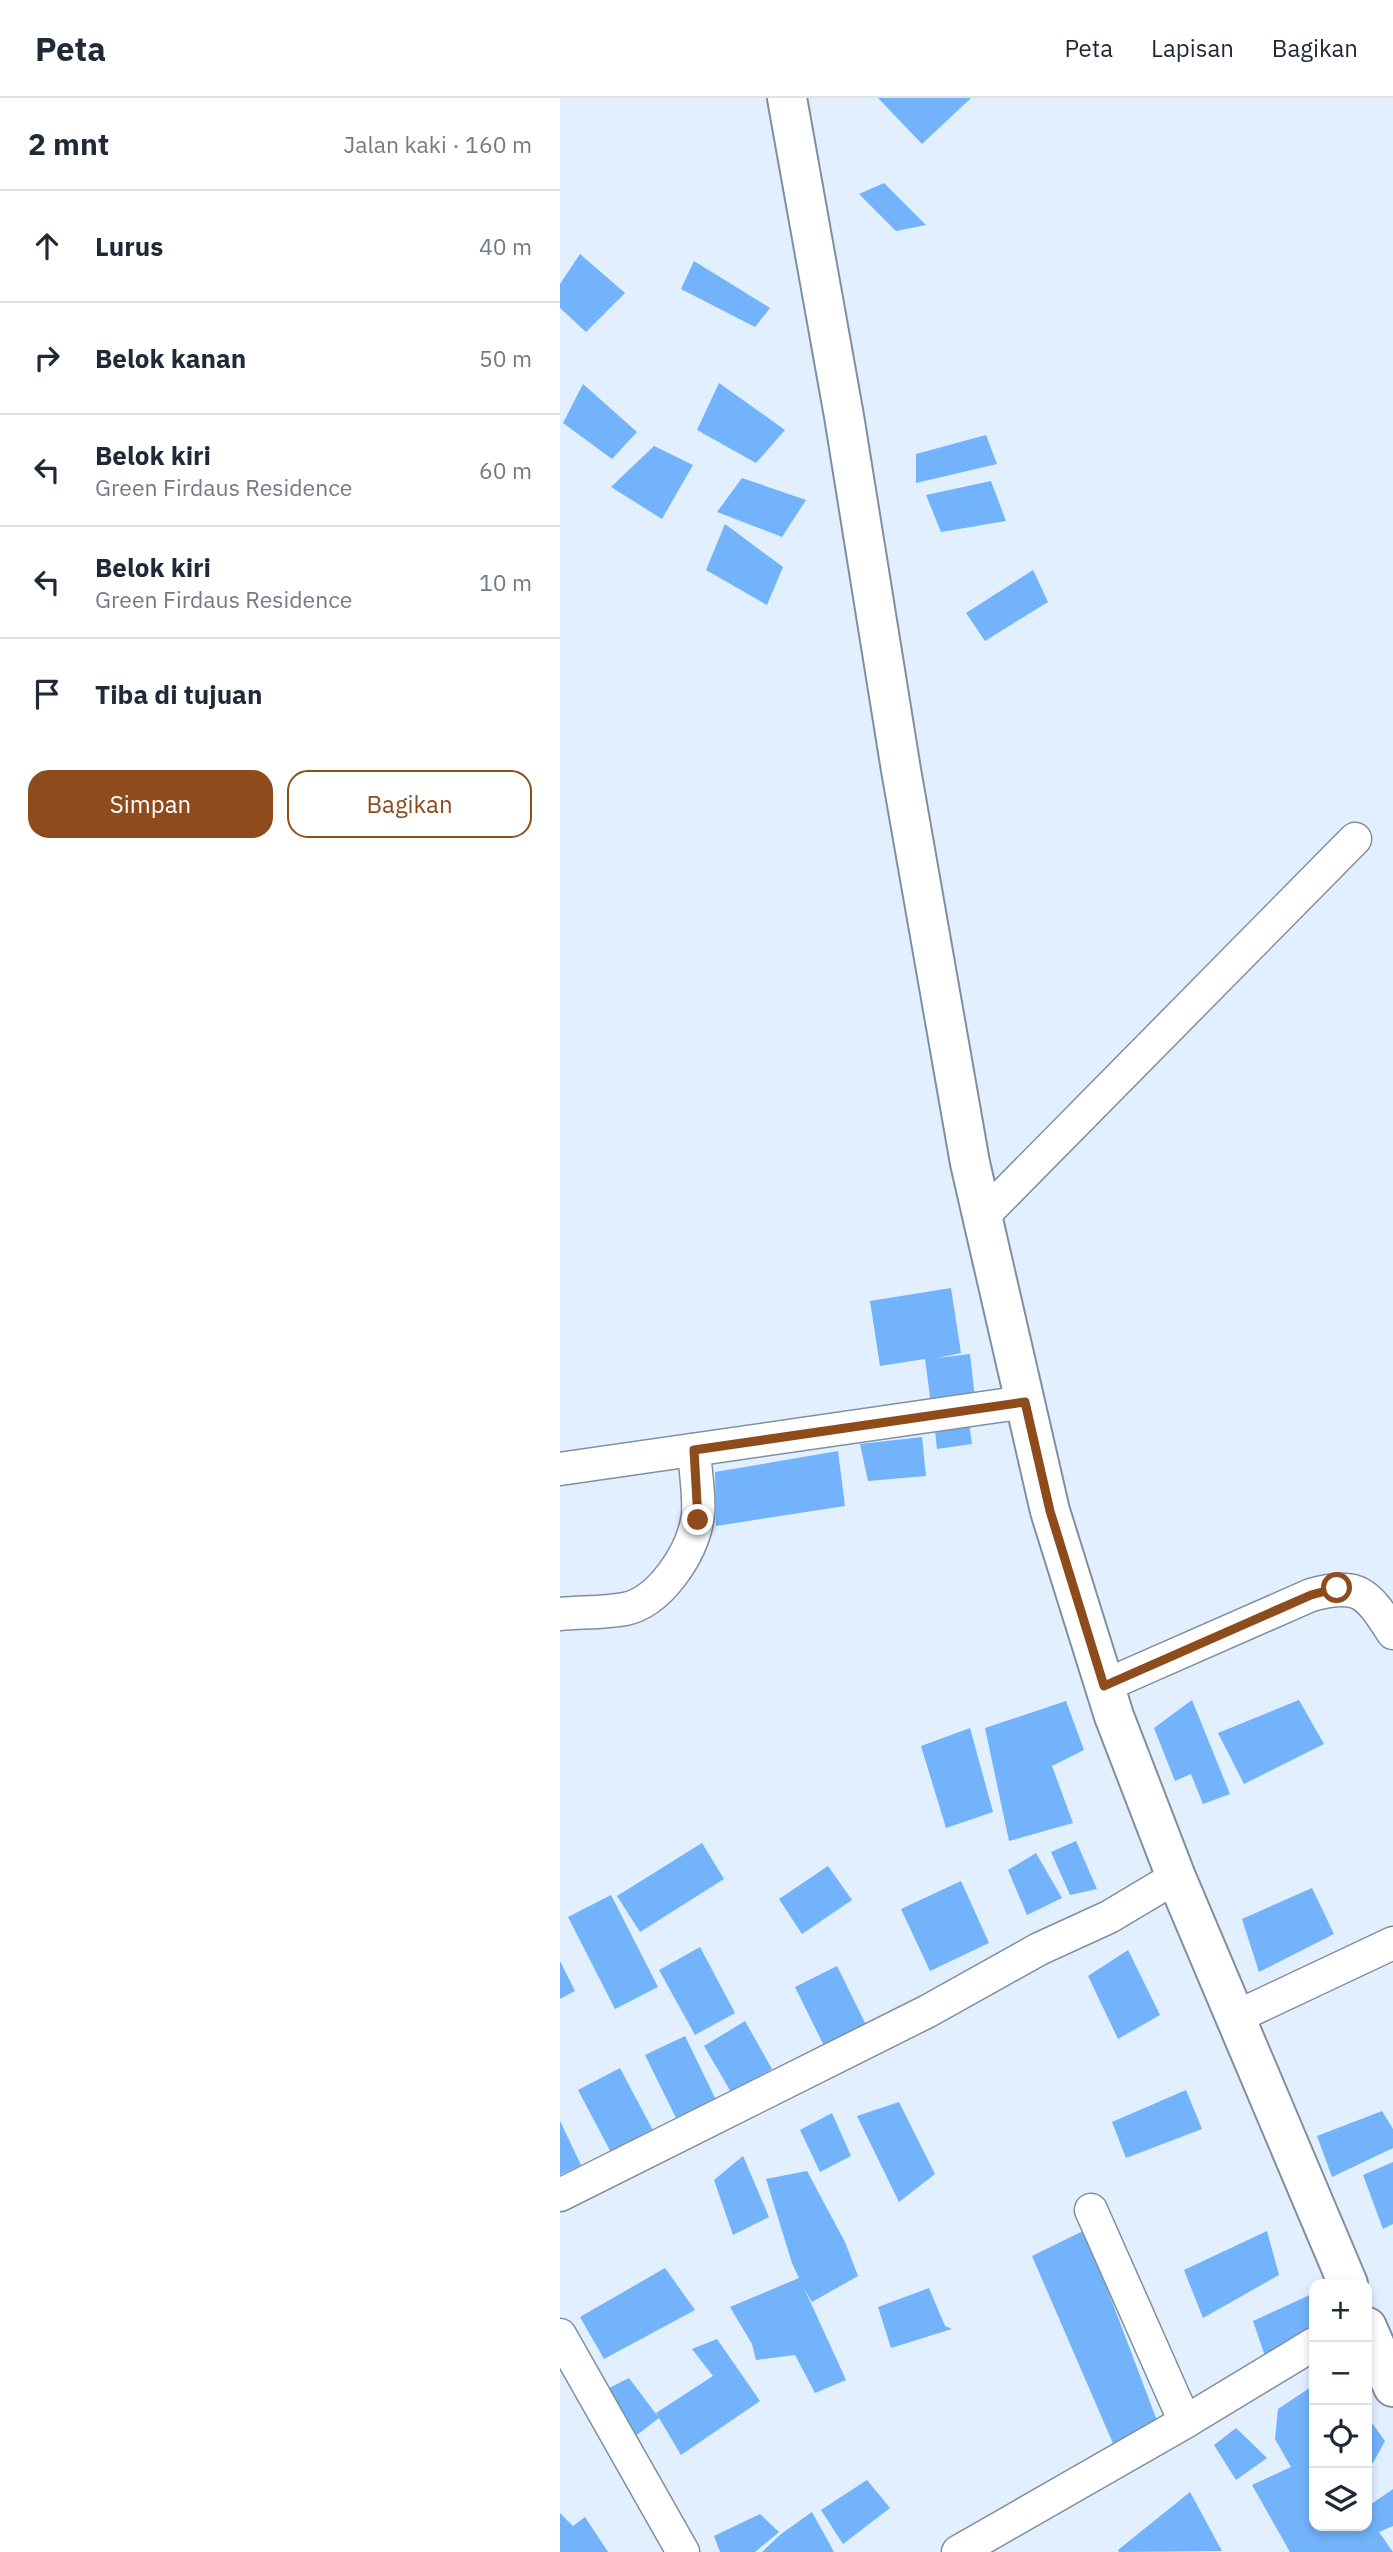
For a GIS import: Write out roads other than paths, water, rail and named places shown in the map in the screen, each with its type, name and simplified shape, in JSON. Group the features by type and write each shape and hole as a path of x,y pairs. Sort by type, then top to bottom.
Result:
{"street":[{"path":"787,98 844,416 901,770 968,1149 1050,1511 1104,1686 1176,1877 1346,2279"},
{"path":"982,1217 1355,839"},
{"path":"560,1469 1025,1402"},
{"path":"560,1614 627,1609 647,1600 664,1585 683,1558 698,1520 694,1450"},
{"path":"1104,1686 1311,1595 1337,1588 1355,1591 1369,1598 1393,1633"},
{"path":"560,2195 928,2011 1039,1949 1109,1917 1176,1877"},
{"path":"1236,2017 1393,1943"},
{"path":"1091,2210 1185,2422"},
{"path":"1377,2332 1393,2387"},
{"path":"560,2335 683,2552"},
{"path":"958,2552 1185,2422 1309,2347"}]}
